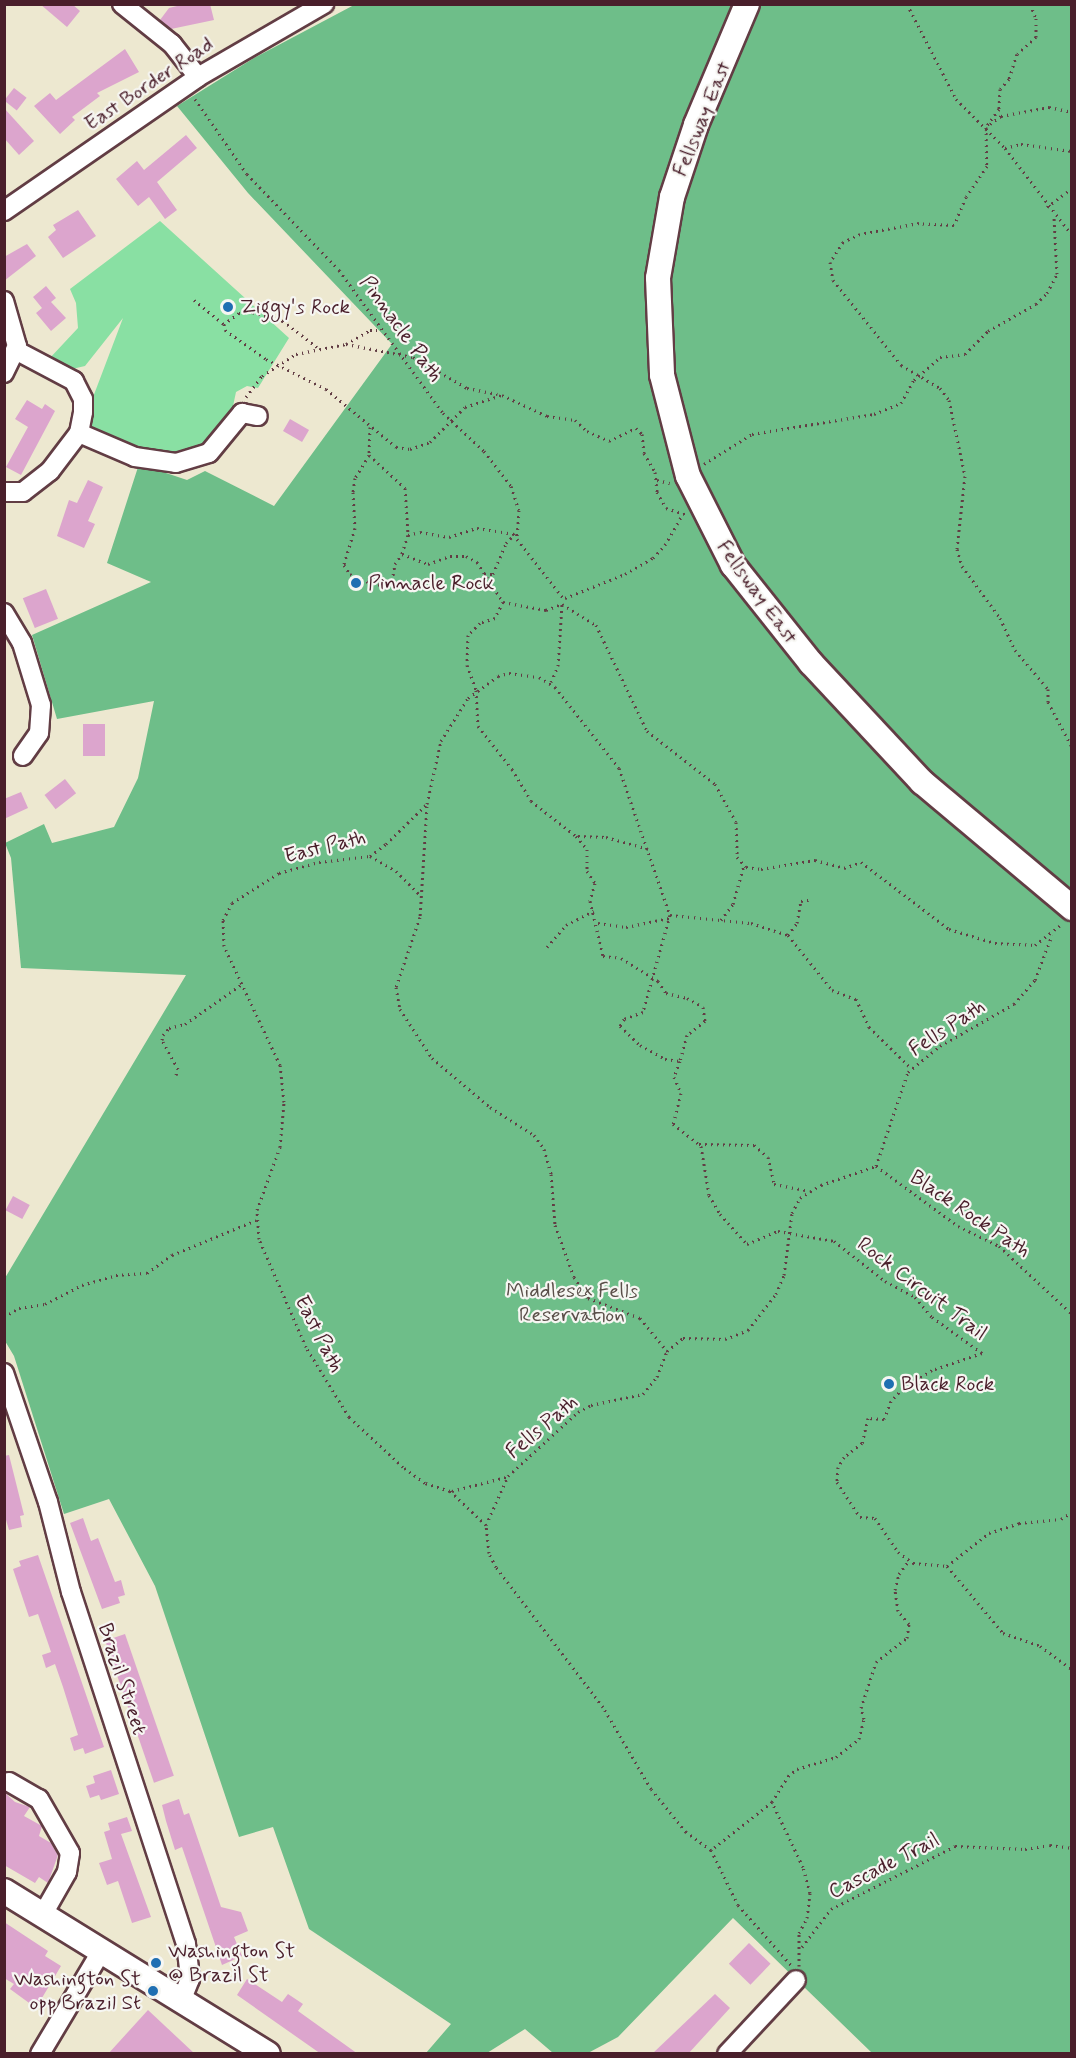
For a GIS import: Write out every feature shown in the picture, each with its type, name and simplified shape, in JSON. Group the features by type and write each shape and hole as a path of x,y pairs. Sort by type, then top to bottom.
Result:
{"main road":[{"name":"Fellsway East","path":"747,4 678,176 658,278 662,375 688,476 691,508 751,591 866,724 922,782 1071,908"},
{"path":"4,1891 268,2054"}],"street":[{"path":"122,4 172,44 191,82"},
{"name":"East Border Road","path":"4,211 191,82 324,4"},
{"path":"4,301 17,351 4,372"},
{"path":"4,492 23,492 41,480 79,433 83,399 74,381 17,351"},
{"path":"79,433 135,457 186,462 212,450 250,414"},
{"path":"4,613 22,643 41,705 39,733 23,756"},
{"name":"Brazil Street","path":"4,1373 48,1502 81,1626 186,1944 190,1979 182,1999"},
{"path":"9,1782 39,1799 70,1853 67,1872 43,1914"},
{"path":"47,2050 102,1950"},
{"path":"727,2054 796,1980"}],"path":[{"path":"907,4 947,86 1005,148 1047,207 1071,235"},
{"path":"1030,4 1036,18 1036,37 1013,61 1009,79 1000,89 999,109 986,127 987,166 966,197 954,225 919,223 860,234 843,242 830,262 833,280 856,313 905,370 940,388 949,400 962,456 964,495 957,549 962,566 1000,618 1015,650 1048,689 1048,702 1071,747"},
{"name":"Pinnacle Path","path":"191,82 248,174 339,270 396,352 453,423 484,451 511,486 519,510 515,534"},
{"path":"986,127 1001,116 1017,112 1049,107 1071,112"},
{"path":"1005,148 1021,144 1071,151"},
{"path":"1047,207 1071,188"},
{"path":"688,476 752,434 897,406 918,378 940,357 965,354 988,331 1036,304 1047,293 1057,274 1054,216"},
{"path":"194,300 224,324 225,330 278,365 326,389 396,447 410,448 437,437 453,423 465,407 502,394"},
{"path":"224,324 239,313 252,312 284,321 317,348"},
{"path":"250,414 253,385 278,365 317,348 346,344 370,330 381,330"},
{"path":"346,344 368,351 396,352 428,364 467,388 502,394 547,416 575,420 587,431 609,441 630,429 640,430 644,453 655,472 657,492 666,508 691,508"},
{"path":"369,455 405,488 408,535 402,554 394,564 392,581 385,585 357,578 344,565 355,528 355,478 369,455 370,427"},
{"path":"551,682 557,673 564,599 569,593 625,574 653,558 691,508"},
{"path":"408,535 420,532 449,537 477,528 515,534 564,599"},
{"path":"484,574 493,574 506,543 515,534"},
{"path":"402,554 428,564 450,556 466,556 477,562 503,602 546,610 562,604"},
{"path":"503,602 495,618 480,623 468,635 467,665 476,690 480,729 512,768 531,801 576,836 589,853 587,872 595,884 590,901 598,923 595,933 603,956 621,958 652,978 666,993 699,1004 705,1014 701,1026 687,1035 674,1077 681,1093 673,1112 674,1124 689,1140 699,1144 754,1145 768,1157 774,1184 808,1191 876,1166"},
{"path":"562,604 596,625 647,731 715,784 736,822 737,857 744,865 733,904 721,920"},
{"path":"680,1061 665,1059 640,1045 620,1026 624,1019 643,1012 669,916 649,849 620,768 551,682 509,673 476,690 441,741 427,804 420,917 396,987 400,1009 432,1058 490,1107 534,1135 544,1149 551,1174 555,1225 574,1277 588,1298 640,1318 668,1351 683,1338 725,1339 748,1330 784,1275 792,1213 808,1191"},
{"name":"East Path","path":"427,804 370,856 319,862 279,873 232,903 223,920 224,946 240,986 280,1065 284,1102 279,1147 259,1198 256,1220 259,1239 286,1305 333,1395 377,1446 424,1483 450,1491 486,1525"},
{"path":"576,836 606,837 649,849"},
{"path":"370,856 396,871 421,897"},
{"name":"Fells Path","path":"744,865 761,869 815,860 844,868 861,862 931,917 960,934 995,943 1029,946 1052,935 1035,980 1014,1004 940,1046 911,1068 876,1166"},
{"path":"788,935 797,923 801,901 813,899"},
{"path":"547,947 566,925 594,911"},
{"path":"598,923 626,927 669,916 751,923 788,935 832,990 856,999 869,1027 911,1068"},
{"path":"176,1075 178,1069 162,1040 163,1035 169,1028 185,1024 240,986"},
{"name":"Rock Circuit Trail","path":"699,1144 709,1195 741,1241 752,1245 770,1232 791,1232 834,1241 885,1281 915,1298 932,1317 982,1353 932,1370 903,1388 891,1401 884,1419 868,1418 862,1443 839,1463 837,1482 860,1517 875,1518 909,1560"},
{"name":"Black Rock Path","path":"876,1166 957,1226 999,1246 1071,1314"},
{"path":"4,1317 19,1308 45,1304 82,1285 116,1275 147,1273 159,1262 198,1242 256,1220"},
{"name":"Fells Path","path":"486,1525 508,1476 584,1408 605,1401 633,1399 649,1390 668,1351"},
{"name":"East Path","path":"450,1491 485,1485 508,1476"},
{"path":"711,1850 772,1802 788,1776 797,1769 836,1757 858,1738 864,1719 861,1708 876,1662 907,1638 909,1624 898,1611 895,1590 899,1574 909,1560 924,1567 947,1566 989,1533 1019,1523 1061,1519 1071,1512"},
{"path":"486,1525 489,1553 501,1574 603,1707 668,1811 695,1840 711,1850 738,1905 791,1964 796,1980"},
{"path":"947,1566 1003,1633 1040,1646 1071,1668"},
{"path":"772,1802 803,1867 810,1893 807,1918 799,1933 801,1949 796,1980"},
{"name":"Cascade Trail","path":"801,1949 831,1909 955,1846 1025,1849 1050,1845 1071,1848"}],"green space":[{"name":"Middlesex Fells Reservation","path":"354,5 1071,5 1071,2053 872,2053 733,1918 618,2037 588,2053 553,2053 525,2029 487,2053 426,2053 451,2024 309,1929 273,1827 239,1837 155,1586 109,1499 64,1514 14,1356 5,1341 5,1278 186,975 21,968 11,858 5,843 44,824 52,843 114,827 138,778 154,701 57,719 32,635 151,582 107,563 139,464 187,480 205,471 274,506 392,344 248,193 177,106 254,58"},
{"path":"160,221 289,338 258,388 247,386 236,392 232,411 196,457 176,460 87,429 87,413 123,318 85,366 72,369 49,359 78,328 76,303 70,289"}],"building":[{"path":"40,4 72,4 80,11 67,27"},
{"path":"185,4 210,4 214,20 171,29 160,20 169,8"},
{"path":"125,49 139,72 97,93 100,96 72,117 75,120 60,134 34,106 50,93 56,100"},
{"path":"14,88 27,98 17,110 4,101"},
{"path":"4,108 34,141 19,155 4,138"},
{"path":"186,135 197,148 157,182 177,210 165,219 149,197 138,206 116,179 137,161 144,170"},
{"path":"78,210 96,236 63,258 48,237 56,230 53,225"},
{"path":"27,244 36,256 4,281 4,257"},
{"path":"46,286 56,298 51,302 66,318 51,331 36,313 42,308 33,297"},
{"path":"27,400 42,409 45,404 55,411 21,475 6,467 28,427 15,419"},
{"path":"290,419 309,430 302,442 283,431"},
{"path":"88,480 103,487 88,521 95,524 84,548 57,536 69,500 77,503"},
{"path":"46,589 58,619 35,628 23,598"},
{"path":"83,724 105,724 105,756 83,756"},
{"path":"65,779 76,793 56,809 45,795"},
{"path":"21,792 28,808 4,819 4,799"},
{"path":"13,1196 30,1205 22,1219 5,1210"},
{"path":"9,1455 24,1515 20,1516 22,1527 9,1530 4,1513 4,1456"},
{"path":"83,1518 91,1541 98,1538 115,1582 121,1580 125,1595 118,1597 120,1603 102,1609 70,1523"},
{"path":"38,1555 104,1747 85,1754 83,1748 74,1751 70,1738 78,1735 63,1687 55,1664 46,1668 42,1655 51,1652 38,1614 29,1617 13,1569 21,1566 19,1561"},
{"path":"125,1634 174,1776 154,1783 105,1641"},
{"path":"111,1770 119,1794 101,1800 99,1795 90,1798 86,1786 95,1783 93,1776"},
{"path":"4,1792 15,1802 30,1807 24,1816 42,1826 39,1836 51,1843 58,1855 48,1883 39,1877 35,1883 4,1865"},
{"path":"179,1799 184,1815 189,1813 221,1907 241,1912 248,1931 234,1937 242,1956 222,1965 182,1847 175,1850 166,1821 162,1805"},
{"path":"127,1817 132,1831 121,1834 151,1917 132,1923 118,1881 107,1885 99,1863 112,1859 104,1832 110,1830 108,1823"},
{"path":"4,1922 48,1951 45,1956 61,1966 36,2008 10,1989 14,1984 4,1978"},
{"path":"749,1943 771,1964 750,1985 729,1964"},
{"path":"247,1979 282,2002 288,1994 303,2004 298,2011 358,2054 321,2054 237,1995"},
{"path":"715,1994 730,2008 688,2054 652,2054"},
{"path":"148,2010 195,2054 108,2054"}],"place":[{"name":"Ziggy's Rock","path":"228,307"},
{"name":"Pinnacle Rock","path":"356,583"},
{"name":"Black Rock","path":"889,1384"},
{"name":"Washington St @ Brazil St","path":"156,1963"},
{"name":"Washington St opp Brazil St","path":"153,1991"}]}
